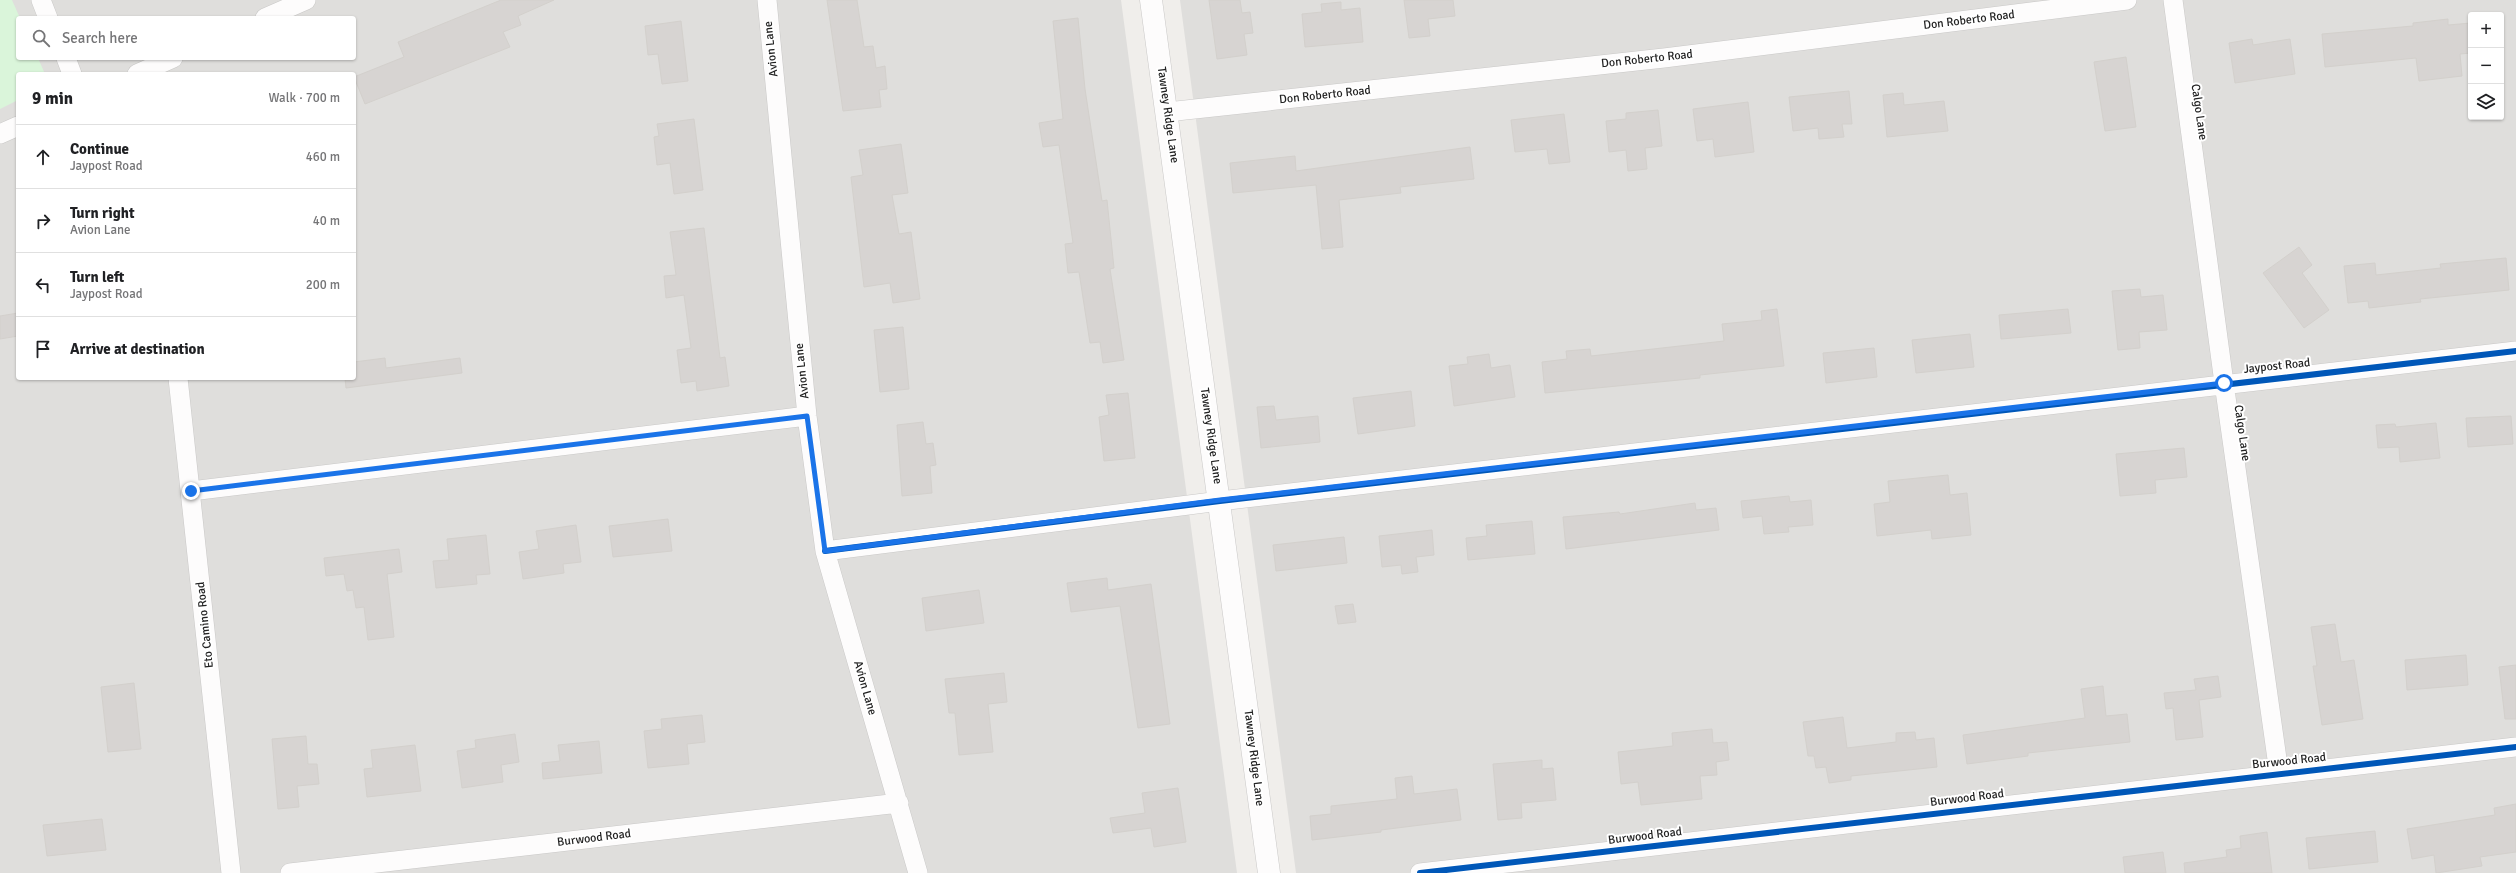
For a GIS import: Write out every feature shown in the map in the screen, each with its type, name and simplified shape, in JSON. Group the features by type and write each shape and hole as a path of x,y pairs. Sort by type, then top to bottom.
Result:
{"street":[{"path":"41,0 47,16"},
{"path":"270,16 306,0"},
{"name":"Avion Lane","path":"767,0 807,416 825,551 918,873"},
{"name":"Tawney Ridge Lane","path":"1151,0 1220,500 1269,873"},
{"name":"Don Roberto Road","path":"1167,112 1664,58 2126,0"},
{"name":"Calgo Lane","path":"2173,0 2224,383 2279,773"},
{"path":"67,60 71,72"},
{"path":"142,72 169,60"},
{"path":"0,134 16,127"},
{"name":"Jaypost Road","path":"825,551 1220,500 2224,383 2516,351"},
{"name":"Eto Camino Road","path":"178,380 231,873"},
{"path":"191,491 807,416"},
{"name":"Burwood Road","path":"1420,873 2279,773 2516,748"},
{"name":"Burwood Road","path":"290,873 899,803"}],"shaded area":[{"path":"0,0 1121,0 1237,873 0,873"},
{"path":"1180,0 2516,0 2516,873 1296,873"}],"green space":[{"path":"0,0 12,0 19,16 16,16 16,60 39,60 44,72 16,72 16,101 0,109"}],"building":[{"path":"501,0 554,0 518,16 521,25 503,32 510,47 365,104 356,82 356,76 404,57 398,42"},
{"path":"827,0 857,0 864,47 873,46 876,68 885,66 887,89 879,90 881,107 843,111"},
{"path":"1209,0 1240,0 1242,13 1250,12 1253,33 1244,34 1247,55 1217,59"},
{"path":"1404,0 1453,0 1455,16 1428,19 1430,36 1409,38"},
{"path":"1341,2 1341,10 1360,8 1363,42 1305,47 1302,14 1322,12 1321,4"},
{"path":"1078,18 1085,89 1102,201 1107,200 1114,268 1110,269 1124,360 1103,363 1100,342 1090,343 1079,272 1068,273 1065,244 1073,243 1059,145 1043,147 1039,123 1063,119 1053,21"},
{"path":"2448,19 2448,25 2468,23 2468,53 2460,54 2462,76 2419,81 2416,58 2325,67 2322,34 2413,26 2413,23"},
{"path":"681,21 688,81 662,84 658,54 648,55 645,26"},
{"path":"2252,39 2253,45 2290,39 2295,74 2235,83 2229,43"},
{"path":"2126,57 2136,127 2105,131 2094,62"},
{"path":"1849,91 1852,124 1842,124 1844,137 1819,139 1818,128 1793,131 1789,97"},
{"path":"1903,93 1904,105 1944,101 1948,131 1887,137 1883,95"},
{"path":"1748,102 1754,152 1715,157 1713,139 1697,141 1693,109"},
{"path":"1658,110 1662,146 1645,148 1647,169 1628,171 1626,150 1609,152 1606,121 1626,119 1626,113"},
{"path":"1564,114 1570,162 1549,164 1547,149 1515,152 1511,120"},
{"path":"694,119 703,190 674,194 670,163 657,165 654,137 659,136 657,124"},
{"path":"901,144 908,193 892,195 899,234 911,232 920,299 893,303 890,283 864,287 851,177 863,175 859,150"},
{"path":"1470,147 1474,179 1400,187 1401,193 1339,200 1343,247 1322,249 1316,185 1233,193 1230,163 1295,156 1296,171"},
{"path":"704,228 720,358 725,357 729,386 697,391 696,381 681,383 677,350 691,348 684,295 666,298 664,276 676,275 670,232"},
{"path":"2299,247 2312,265 2302,273 2329,310 2304,328 2263,273"},
{"path":"2506,258 2509,290 2420,299 2421,302 2369,308 2368,301 2348,303 2344,266 2375,263 2376,275 2441,268 2440,264"},
{"path":"2140,289 2141,297 2163,295 2167,330 2139,332 2140,348 2118,350 2112,291"},
{"path":"1777,309 1784,366 1700,375 1700,378 1545,393 1542,362 1567,359 1566,351 1590,349 1591,356 1724,341 1722,324 1762,320 1761,311"},
{"path":"2068,309 2071,333 2001,339 1999,315"},
{"path":"16,313 16,336 0,339 0,316"},
{"path":"903,327 909,389 880,392 874,330"},
{"path":"1970,334 1974,367 1916,373 1912,340"},
{"path":"1874,348 1877,377 1826,383 1823,353"},
{"path":"1489,354 1491,368 1510,365 1515,397 1454,406 1449,366 1468,364 1467,357"},
{"path":"385,358 386,368 460,358 462,373 346,388 345,380 356,380 356,362"},
{"path":"1411,391 1415,426 1358,434 1353,398"},
{"path":"1128,393 1135,458 1104,461 1099,417 1109,415 1106,395"},
{"path":"1274,406 1276,420 1318,416 1320,442 1261,448 1257,407"},
{"path":"2511,416 2513,444 2468,447 2466,418"},
{"path":"923,422 926,444 933,443 936,465 930,466 932,493 902,496 897,425"},
{"path":"2436,423 2440,458 2400,462 2399,447 2378,448 2376,425 2395,424 2396,427"},
{"path":"2184,448 2187,477 2155,480 2156,493 2120,496 2116,454"},
{"path":"1948,475 1950,495 1967,493 1971,535 1932,539 1931,530 1877,536 1874,504 1890,502 1888,481"},
{"path":"1789,496 1790,502 1811,500 1813,525 1788,527 1789,532 1764,534 1762,516 1743,518 1741,501"},
{"path":"1695,503 1696,510 1716,508 1719,530 1566,549 1563,517 1619,512 1620,514"},
{"path":"668,519 672,551 613,557 609,526"},
{"path":"1532,521 1535,554 1468,560 1466,538 1487,536 1486,525"},
{"path":"576,525 581,562 563,564 564,573 523,579 519,552 539,549 536,531"},
{"path":"1432,530 1434,555 1416,557 1418,572 1402,574 1401,565 1382,567 1379,536"},
{"path":"486,535 490,574 476,575 477,584 436,588 433,561 449,560 447,539"},
{"path":"1344,537 1347,563 1276,571 1273,545"},
{"path":"399,549 402,572 387,574 394,637 368,640 364,607 356,608 353,590 347,591 344,574 326,576 324,558"},
{"path":"1107,578 1108,590 1151,584 1170,724 1138,728 1120,606 1071,612 1067,583"},
{"path":"979,590 984,623 926,631 922,598"},
{"path":"1353,604 1356,622 1338,624 1335,606"},
{"path":"2335,624 2341,662 2354,660 2363,719 2322,725 2313,666 2317,666 2311,627"},
{"path":"2466,655 2468,685 2407,690 2405,660"},
{"path":"2516,665 2516,719 2505,719 2499,667"},
{"path":"1004,673 1007,702 988,704 993,752 959,755 955,713 949,713 945,679"},
{"path":"2218,676 2221,697 2199,700 2203,737 2176,740 2173,708 2166,709 2164,693 2196,690 2194,679"},
{"path":"134,683 141,749 108,752 101,687"},
{"path":"2103,686 2106,716 2127,714 2130,742 2028,753 2028,756 1967,764 1963,735 2085,718 2081,689"},
{"path":"702,715 705,742 687,744 689,764 648,768 644,731 662,729 661,719"},
{"path":"1843,717 1847,748 1896,742 1896,733 1915,732 1916,740 1934,738 1937,767 1851,776 1851,780 1829,783 1826,767 1816,768 1814,756 1808,756 1803,722"},
{"path":"1712,729 1713,743 1727,742 1729,760 1716,762 1717,775 1700,776 1702,799 1641,805 1638,782 1621,784 1618,752 1673,746 1672,733"},
{"path":"515,734 519,762 501,765 503,782 462,788 457,751 476,748 475,740"},
{"path":"306,736 308,764 317,764 319,784 297,786 299,807 278,809 272,739"},
{"path":"599,741 602,773 543,779 542,763 560,761 558,745"},
{"path":"415,745 421,791 367,797 364,769 373,768 371,750"},
{"path":"1542,760 1542,769 1553,768 1556,800 1521,803 1522,818 1498,820 1493,764"},
{"path":"1412,776 1414,794 1457,789 1461,820 1381,830 1381,832 1312,840 1310,816 1331,814 1331,806 1397,799 1395,778"},
{"path":"1178,788 1186,842 1154,847 1151,828 1113,833 1110,818 1145,813 1142,793"},
{"path":"2516,804 2516,852 2480,857 2482,866 2436,873 2434,855 2412,859 2407,829 2495,815 2494,808"},
{"path":"102,819 106,850 47,856 43,825"},
{"path":"2375,831 2378,862 2309,869 2306,838"},
{"path":"2267,832 2272,873 2185,873 2184,863 2227,857 2226,850 2241,848 2240,836"},
{"path":"2163,852 2166,873 2125,873 2123,857"}],"cycle path":[{"path":"825,551 1220,501 2516,351"},
{"path":"1420,873 2516,747"}],"route":[{"path":"191,491 807,416 816,499 825,551 1220,500 2224,383"}]}
